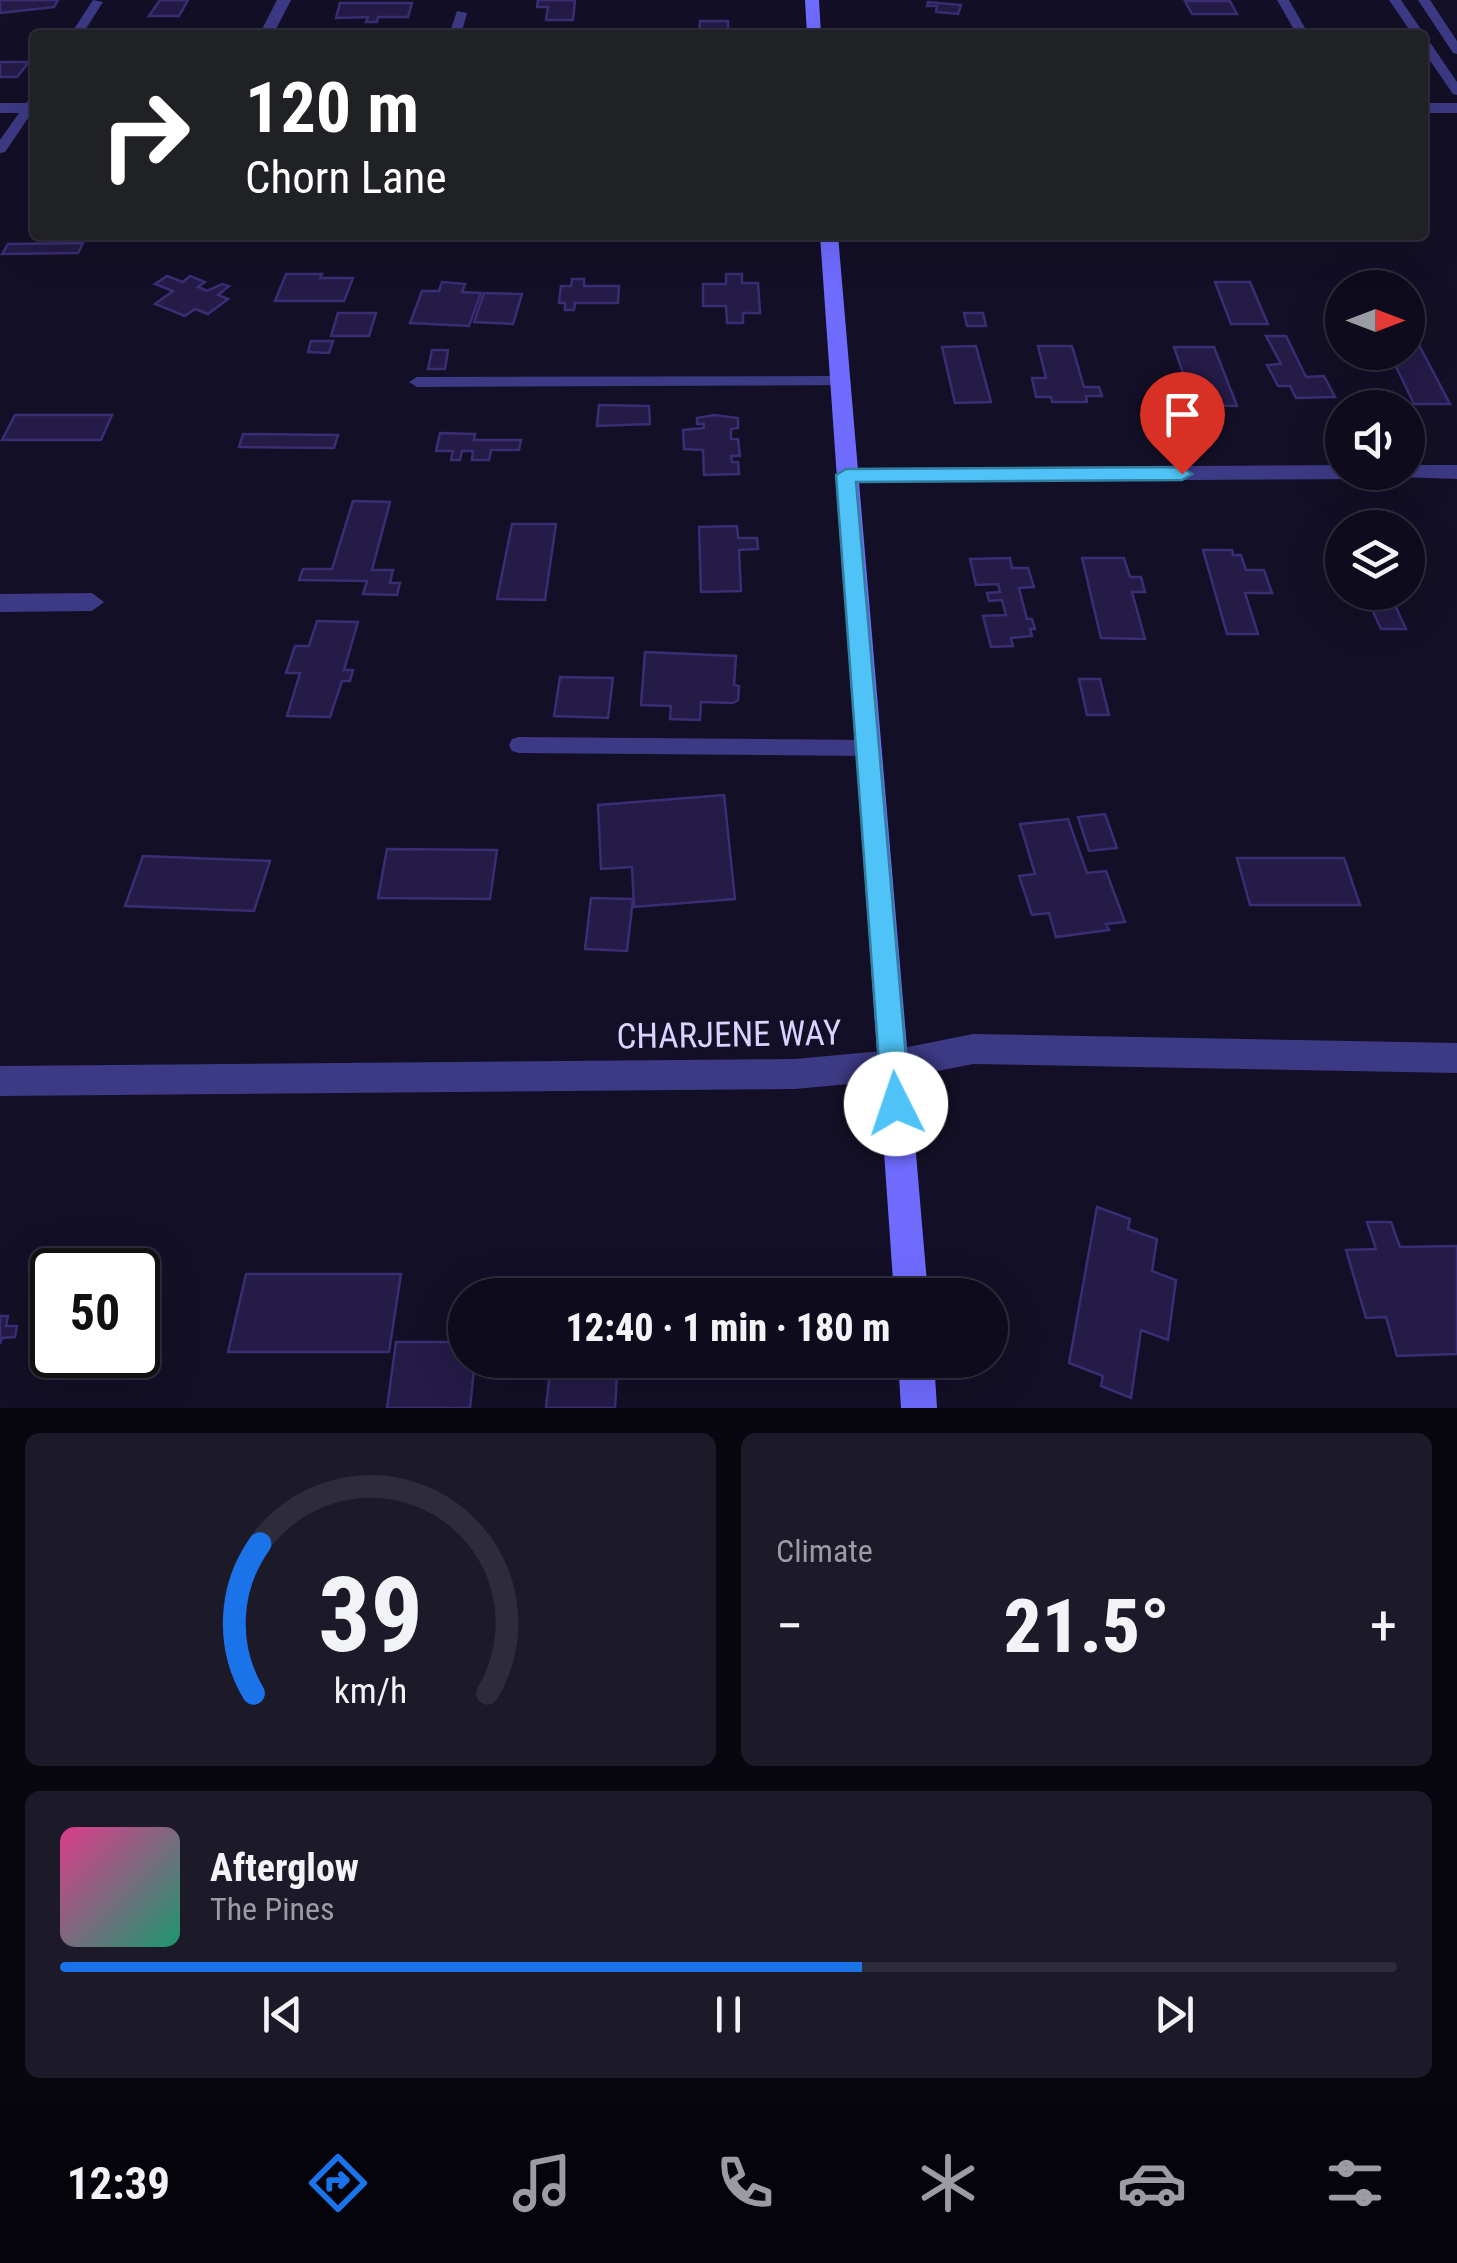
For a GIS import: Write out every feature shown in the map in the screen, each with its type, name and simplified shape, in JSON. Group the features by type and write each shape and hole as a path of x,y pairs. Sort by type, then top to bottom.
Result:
{"main road":[{"path":"812,0 814,30"},
{"path":"829,240 910,1278"},
{"path":"917,1378 919,1408"}],"street":[{"path":"269,30 284,0"},
{"path":"0,108 30,105"},
{"path":"1428,108 1457,108"},
{"path":"846,475 1325,472"},
{"path":"1425,472 1457,472"},
{"path":"0,603 92,602"},
{"name":"CHARJENE WAY","path":"0,1081 796,1074 893,1066 973,1049 1457,1058"}],"lane":[{"path":"1283,0 1300,30"},
{"path":"1395,0 1416,30"},
{"path":"1424,0 1457,50"},
{"path":"79,30 97,2"},
{"path":"457,30 462,14"},
{"path":"1428,48 1457,91"},
{"path":"0,149 30,109"},
{"path":"417,382 838,381"},
{"path":"519,745 869,748"}],"building":[{"path":"0,0 58,0 54,7 0,13"},
{"path":"160,0 188,0 179,16 149,16"},
{"path":"538,0 575,0 573,20 546,20 548,7 537,7"},
{"path":"1185,1 1230,1 1237,14 1192,14"},
{"path":"928,2 961,5 958,14 936,12 937,6 927,6"},
{"path":"340,3 412,3 408,17 378,17 377,22 366,22 368,17 336,18"},
{"path":"700,21 728,21 728,30 699,30"},
{"path":"0,62 29,62 17,77 0,77"},
{"path":"83,243 78,253 2,254 8,244"},
{"path":"286,274 353,278 344,301 275,301"},
{"path":"726,274 742,274 742,283 758,283 760,313 743,313 743,323 727,323 726,306 703,306 703,284 726,284"},
{"path":"167,276 183,282 190,276 205,282 198,287 207,291 222,284 229,286 218,295 228,299 208,314 195,309 185,316 155,304 173,291 155,284"},
{"path":"572,279 584,279 584,286 619,286 618,303 575,303 574,310 565,310 565,303 559,303 561,286 571,286"},
{"path":"442,282 465,284 462,292 481,293 469,326 410,323 422,291 439,291"},
{"path":"1215,282 1250,282 1268,324 1231,324"},
{"path":"484,293 522,294 513,324 474,322"},
{"path":"338,313 376,313 369,336 331,336"},
{"path":"964,313 983,313 986,326 967,326"},
{"path":"1266,336 1286,336 1306,377 1324,376 1331,390 1325,390 1325,397 1296,398 1290,386 1278,386 1267,365 1281,364"},
{"path":"311,341 333,341 329,353 308,352"},
{"path":"976,346 991,402 955,403 942,347"},
{"path":"1038,346 1072,346 1084,387 1099,387 1102,396 1086,396 1087,402 1052,402 1051,397 1036,397 1032,378 1046,378"},
{"path":"1174,347 1214,347 1237,406 1194,405"},
{"path":"432,350 448,350 445,369 428,369"},
{"path":"1425,356 1450,404 1425,404 1425,390 1407,390 1398,370 1425,370"},
{"path":"599,405 649,406 650,424 597,426"},
{"path":"15,415 112,415 101,440 2,440"},
{"path":"697,418 738,418 738,428 731,429 731,439 738,439 740,456 731,456 732,462 738,462 739,474 704,475 703,450 684,449 683,430 704,428 704,424 697,424"},
{"path":"440,433 475,434 474,440 521,440 519,450 491,450 489,460 472,460 473,451 462,451 460,460 451,460 453,451 436,451"},
{"path":"243,434 338,435 334,448 239,447"},
{"path":"353,501 390,502 372,570 393,570 390,583 400,583 397,595 363,594 367,581 299,580 303,569 332,569"},
{"path":"512,524 556,524 545,600 497,599"},
{"path":"737,526 738,538 757,538 758,549 739,550 741,591 701,592 699,527"},
{"path":"1203,550 1232,550 1233,555 1241,555 1246,570 1264,570 1272,593 1245,593 1258,634 1227,634"},
{"path":"1010,558 1012,568 1028,568 1034,587 1019,588 1027,619 1032,619 1035,629 1030,629 1032,636 1011,638 1013,646 991,647 983,616 1006,615 1002,600 989,601 987,593 1000,592 998,584 976,585 970,559"},
{"path":"1082,558 1124,558 1130,577 1141,577 1145,592 1132,592 1145,639 1101,638"},
{"path":"1372,610 1397,610 1406,629 1381,629"},
{"path":"317,621 358,622 344,670 353,670 350,681 342,681 330,717 287,716 300,673 286,673 295,646 309,646"},
{"path":"645,652 736,656 734,685 739,686 738,700 701,702 700,720 670,719 671,706 641,705"},
{"path":"560,677 613,678 608,718 554,716"},
{"path":"1079,679 1100,679 1109,715 1087,715"},
{"path":"724,795 735,899 634,907 632,867 601,869 598,805"},
{"path":"1105,814 1117,848 1089,851 1078,817"},
{"path":"1068,819 1087,873 1106,871 1125,922 1106,924 1109,930 1056,937 1049,913 1032,915 1019,876 1035,874 1020,824"},
{"path":"387,849 497,850 490,899 378,898"},
{"path":"143,856 270,861 254,911 125,906"},
{"path":"1237,858 1344,858 1360,905 1250,905"},
{"path":"591,898 633,899 627,951 585,949"},
{"path":"1097,1207 1130,1219 1128,1229 1157,1239 1152,1271 1176,1280 1168,1340 1141,1330 1131,1398 1101,1386 1103,1376 1069,1363"},
{"path":"1367,1222 1391,1222 1400,1247 1457,1246 1457,1354 1397,1356 1386,1317 1366,1318 1346,1250 1376,1249"},
{"path":"246,1274 401,1274 389,1352 228,1352"},
{"path":"0,1316 8,1316 6,1326 17,1326 15,1337 2,1338 0,1344"},
{"path":"396,1342 448,1342 448,1378 473,1378 470,1408 387,1408"},
{"path":"549,1378 617,1378 615,1408 546,1408"}],"route":[{"path":"896,1104 846,475 1182,474"}]}
